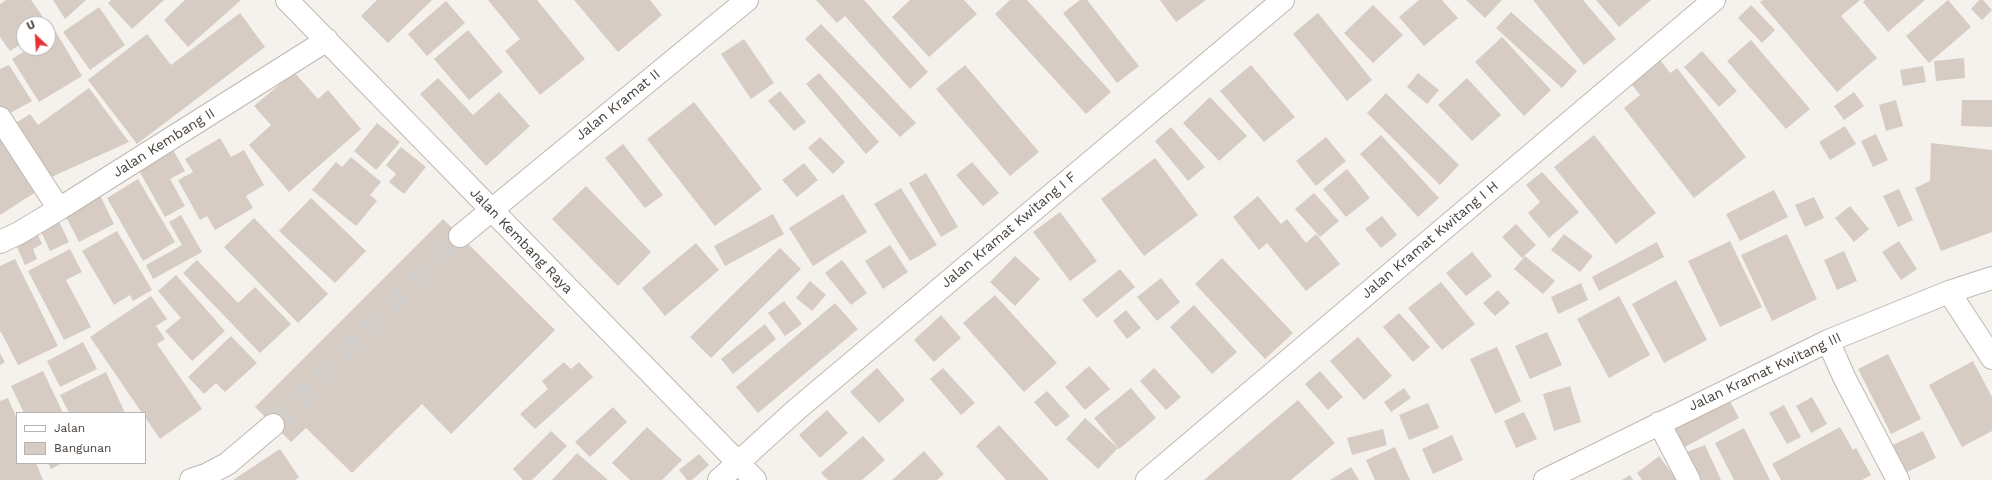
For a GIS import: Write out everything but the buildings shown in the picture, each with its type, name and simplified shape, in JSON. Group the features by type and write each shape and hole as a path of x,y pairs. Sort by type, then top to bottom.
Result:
{"street":[{"name":"Jalan Kembang Raya","path":"288,0 490,210 755,480"},
{"name":"Jalan Kramat II","path":"460,236 747,0"},
{"name":"Jalan Kramat Kwitang I F","path":"719,480 796,410 1283,0"},
{"name":"Jalan Kramat Kwitang I H","path":"1147,480 1714,0"},
{"name":"Jalan Kembang II","path":"0,242 19,233 59,209 327,40"},
{"path":"0,118 59,209"},
{"name":"Jalan Kramat Kwitang III","path":"1545,480 1659,423 1828,342 1950,292 1992,278"},
{"path":"1950,292 1992,358"},
{"path":"1828,342 1845,379 1898,480"},
{"path":"1659,423 1689,480"},
{"path":"191,480 206,475 227,464 273,425"}],"tunnel":[{"path":"273,425 460,236"}]}
